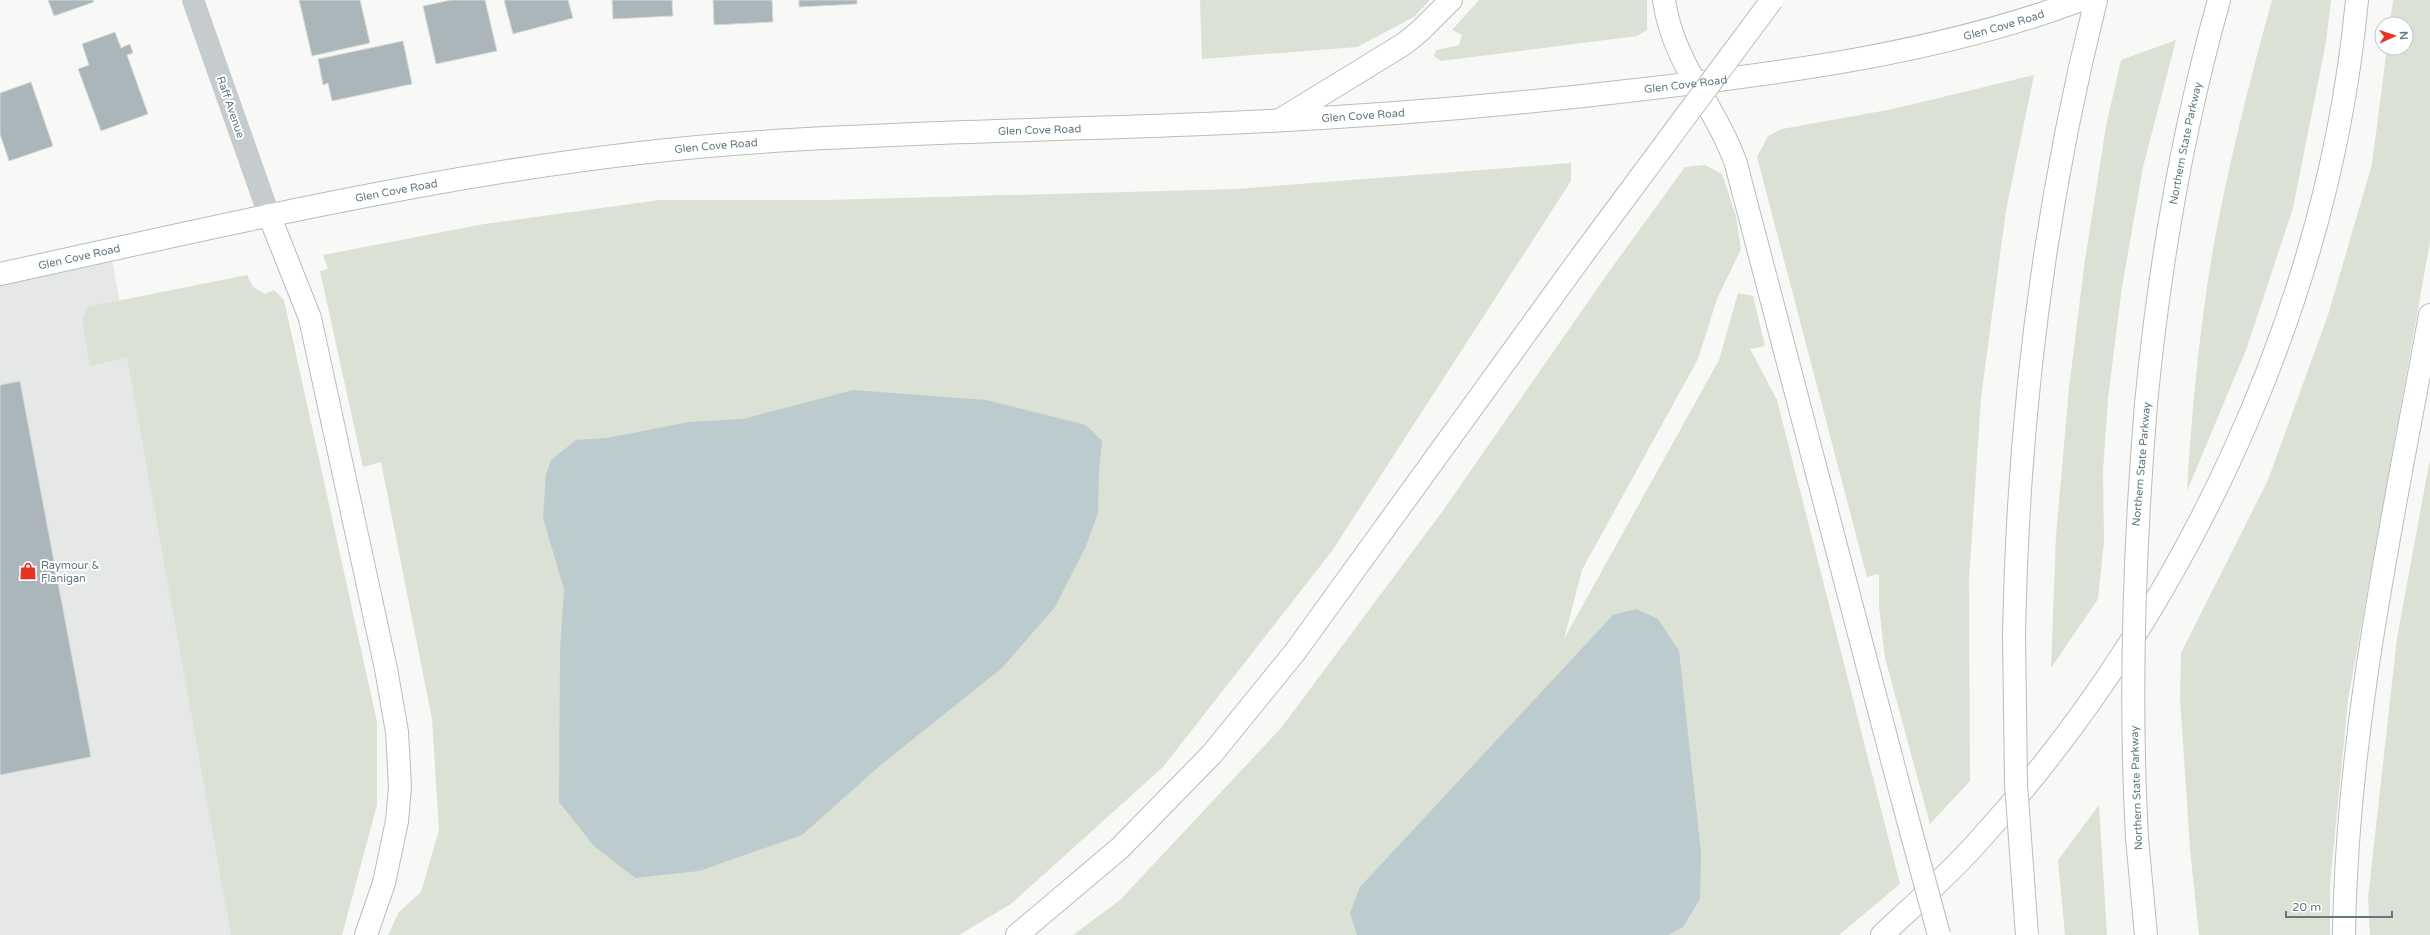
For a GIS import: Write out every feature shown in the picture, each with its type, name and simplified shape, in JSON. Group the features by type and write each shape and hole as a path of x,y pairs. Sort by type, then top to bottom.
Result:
{"main road":[{"path":"1280,120 1404,44 1421,30 1451,0"},
{"path":"1664,0 1671,33 1686,68 1723,130 1736,164 1939,935"},
{"path":"1017,935 1120,848 1217,748 1296,652 1581,257 1772,0"},
{"name":"Glen Cove Road","path":"0,274 269,215 537,165 684,147 852,137 1280,120 1530,103 1696,84 1814,66 1935,43 1984,30 2081,0"},
{"path":"2027,935 2016,784 2014,633 2021,457 2035,325 2068,122 2096,0"},
{"name":"Northern State Parkway","path":"2146,935 2137,838 2133,760 2133,610 2135,540 2146,404 2169,221 2219,0"},
{"path":"1882,935 1973,847 2008,808 2052,752 2123,652 2199,523 2244,427 2291,308 2328,172 2341,111 2357,3"},
{"path":"269,215 310,318 386,669 397,732 400,787 397,821 384,883 366,935"},
{"path":"2344,935 2346,853 2359,724 2377,610 2430,315"}],"street":[{"name":"Raff Avenue","path":"193,0 269,215"}],"shaded area":[{"path":"1200,0 1430,0 1414,17 1357,47 1202,59"},
{"path":"1479,0 1647,0 1647,30 1637,36 1441,61 1434,56 1436,50 1459,45 1462,35 1452,30"},
{"path":"2272,0 2331,0 2326,42 2293,208 2246,350 2187,491 2197,364 2215,238 2241,119"},
{"path":"2393,0 2430,0 2430,242 2348,700 2330,884 2330,935 2199,935 2190,849 2180,699 2181,653 2268,480 2328,315 2372,164 2386,56 2414,56 2414,16 2391,16"},
{"path":"2176,40 2143,167 2122,287 2108,398 2103,471 2104,541 2098,599 2051,668 2056,536 2069,388 2084,267 2106,126 2121,60"},
{"path":"2034,75 2006,210 1981,398 1969,579 1970,781 1930,824 1885,658 1879,607 1879,574 1867,577 1757,157 1768,136 1782,129 1893,109"},
{"path":"1571,163 1571,181 1332,551 1163,767 1011,904 959,935 388,935 399,912 421,892 439,830 432,719 381,462 363,467 320,271 328,269 323,255 484,224 660,200 827,200 1236,189"},
{"path":"1705,165 1722,174 1736,216 1741,249 1717,299 1698,359 1582,570 1564,639 1719,360 1738,293 1753,296 1765,346 1750,349 1777,400 1900,884 1839,935 1073,935 1120,900 1281,728 1442,512 1608,273 1685,167"},
{"path":"110,250 240,935 0,935 0,274"},
{"path":"247,275 253,287 265,294 274,290 284,300 377,722 377,805 342,935 231,935 127,357 90,366 82,320 87,307"},
{"path":"853,390 986,400 1086,425 1102,441 1099,470 1098,513 1086,546 1055,607 1002,668 883,763 802,835 699,871 635,878 594,846 559,802 560,649 564,589 543,518 546,475 551,460 576,440 607,438 689,422 743,419"},
{"path":"2430,459 2430,935 2370,935 2368,898 2397,638"},
{"path":"1636,609 1658,619 1679,651 1701,852 1700,899 1683,927 1668,935 1357,935 1350,913 1360,887 1613,615"},
{"path":"2099,805 2107,935 2065,935 2058,860"}],"building":[{"path":"48,0 93,0 94,2 54,16"},
{"path":"299,0 360,0 370,43 312,56"},
{"path":"451,0 485,0 497,51 436,64 423,6"},
{"path":"504,0 568,0 573,18 513,34"},
{"path":"612,0 672,0 673,16 613,19"},
{"path":"713,0 772,0 773,22 714,25"},
{"path":"799,0 857,0 857,4 799,7"},
{"path":"115,32 121,48 130,44 133,53 127,55 148,114 101,131 78,69 89,65 82,44"},
{"path":"403,41 412,84 332,101 328,83 323,85 318,59"},
{"path":"31,82 53,146 9,161 0,134 0,93"},
{"name":"Raymour & Flanigan","path":"20,381 91,757 0,775 0,385"}],"place":[{"name":"Raymour & Flanigan","path":"28,571"}]}
